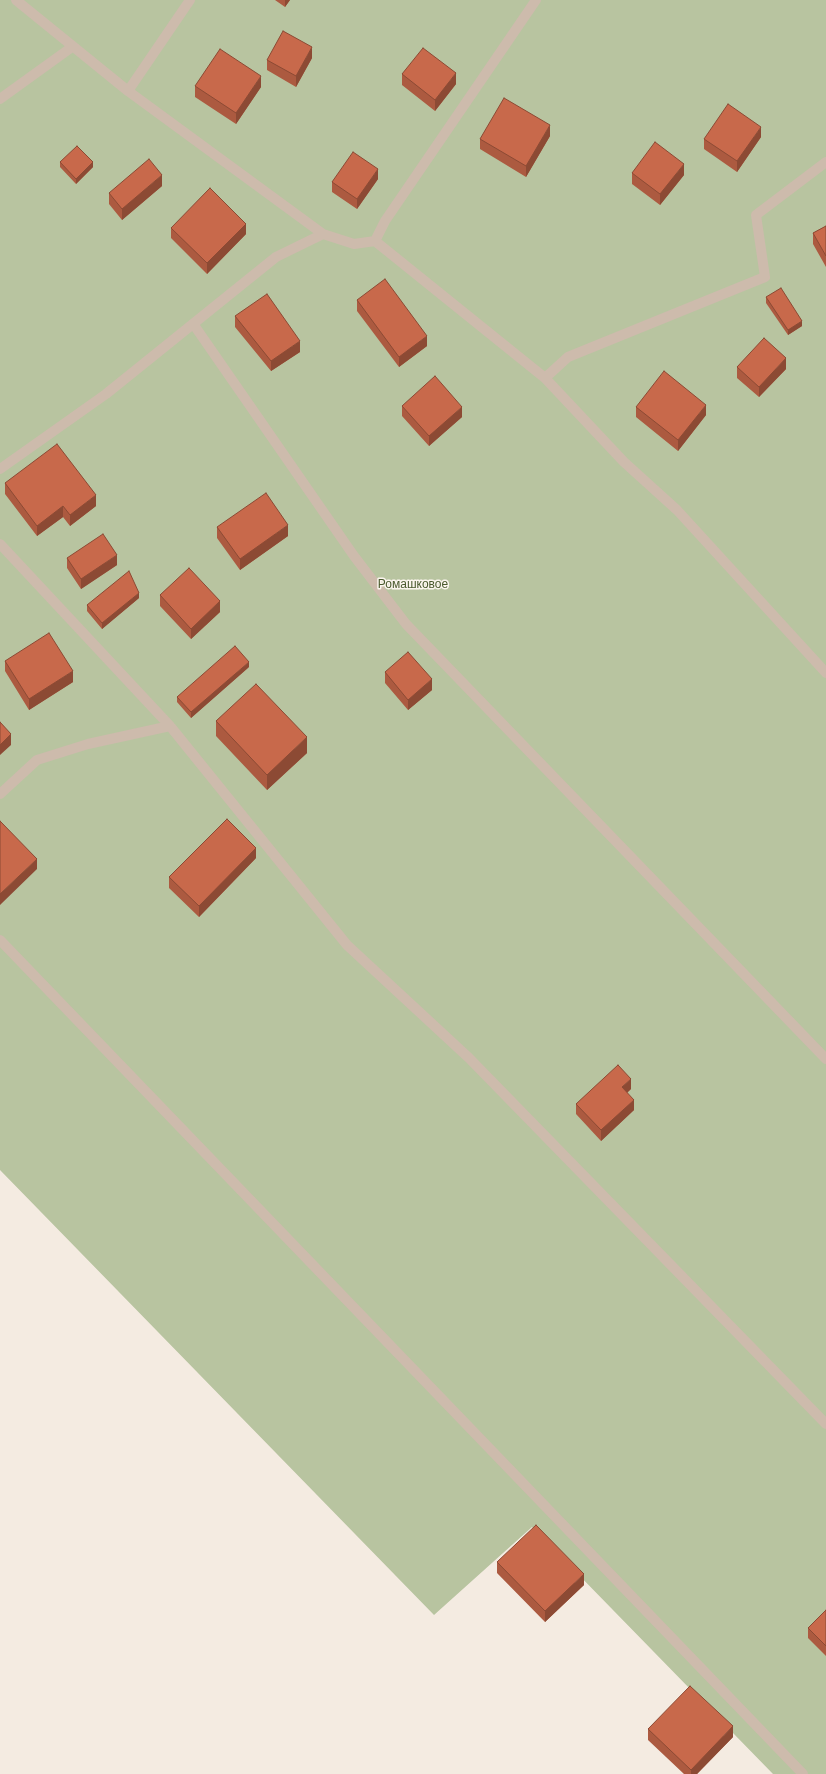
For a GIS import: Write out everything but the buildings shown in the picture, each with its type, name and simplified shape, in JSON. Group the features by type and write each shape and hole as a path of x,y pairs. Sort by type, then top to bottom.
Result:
{"lane":[{"path":"16,0 128,91 323,234 354,244 375,241 545,378 624,462 677,510 826,673"},
{"path":"128,91 190,0"},
{"path":"375,241 385,222 536,0"},
{"path":"0,99 72,47"},
{"path":"545,378 568,357 765,276 756,215 826,162"},
{"path":"0,469 106,394 276,258 323,234"},
{"path":"194,325 354,556 406,624 826,1059"},
{"path":"0,544 170,726 347,945 469,1058 826,1424"},
{"path":"0,794 37,760 88,744 170,726"},
{"path":"0,940 804,1774"}],"green space":[{"name":"Ромашковое","path":"0,0 826,0 826,1774 773,1774 532,1527 434,1615 0,1170"}]}
